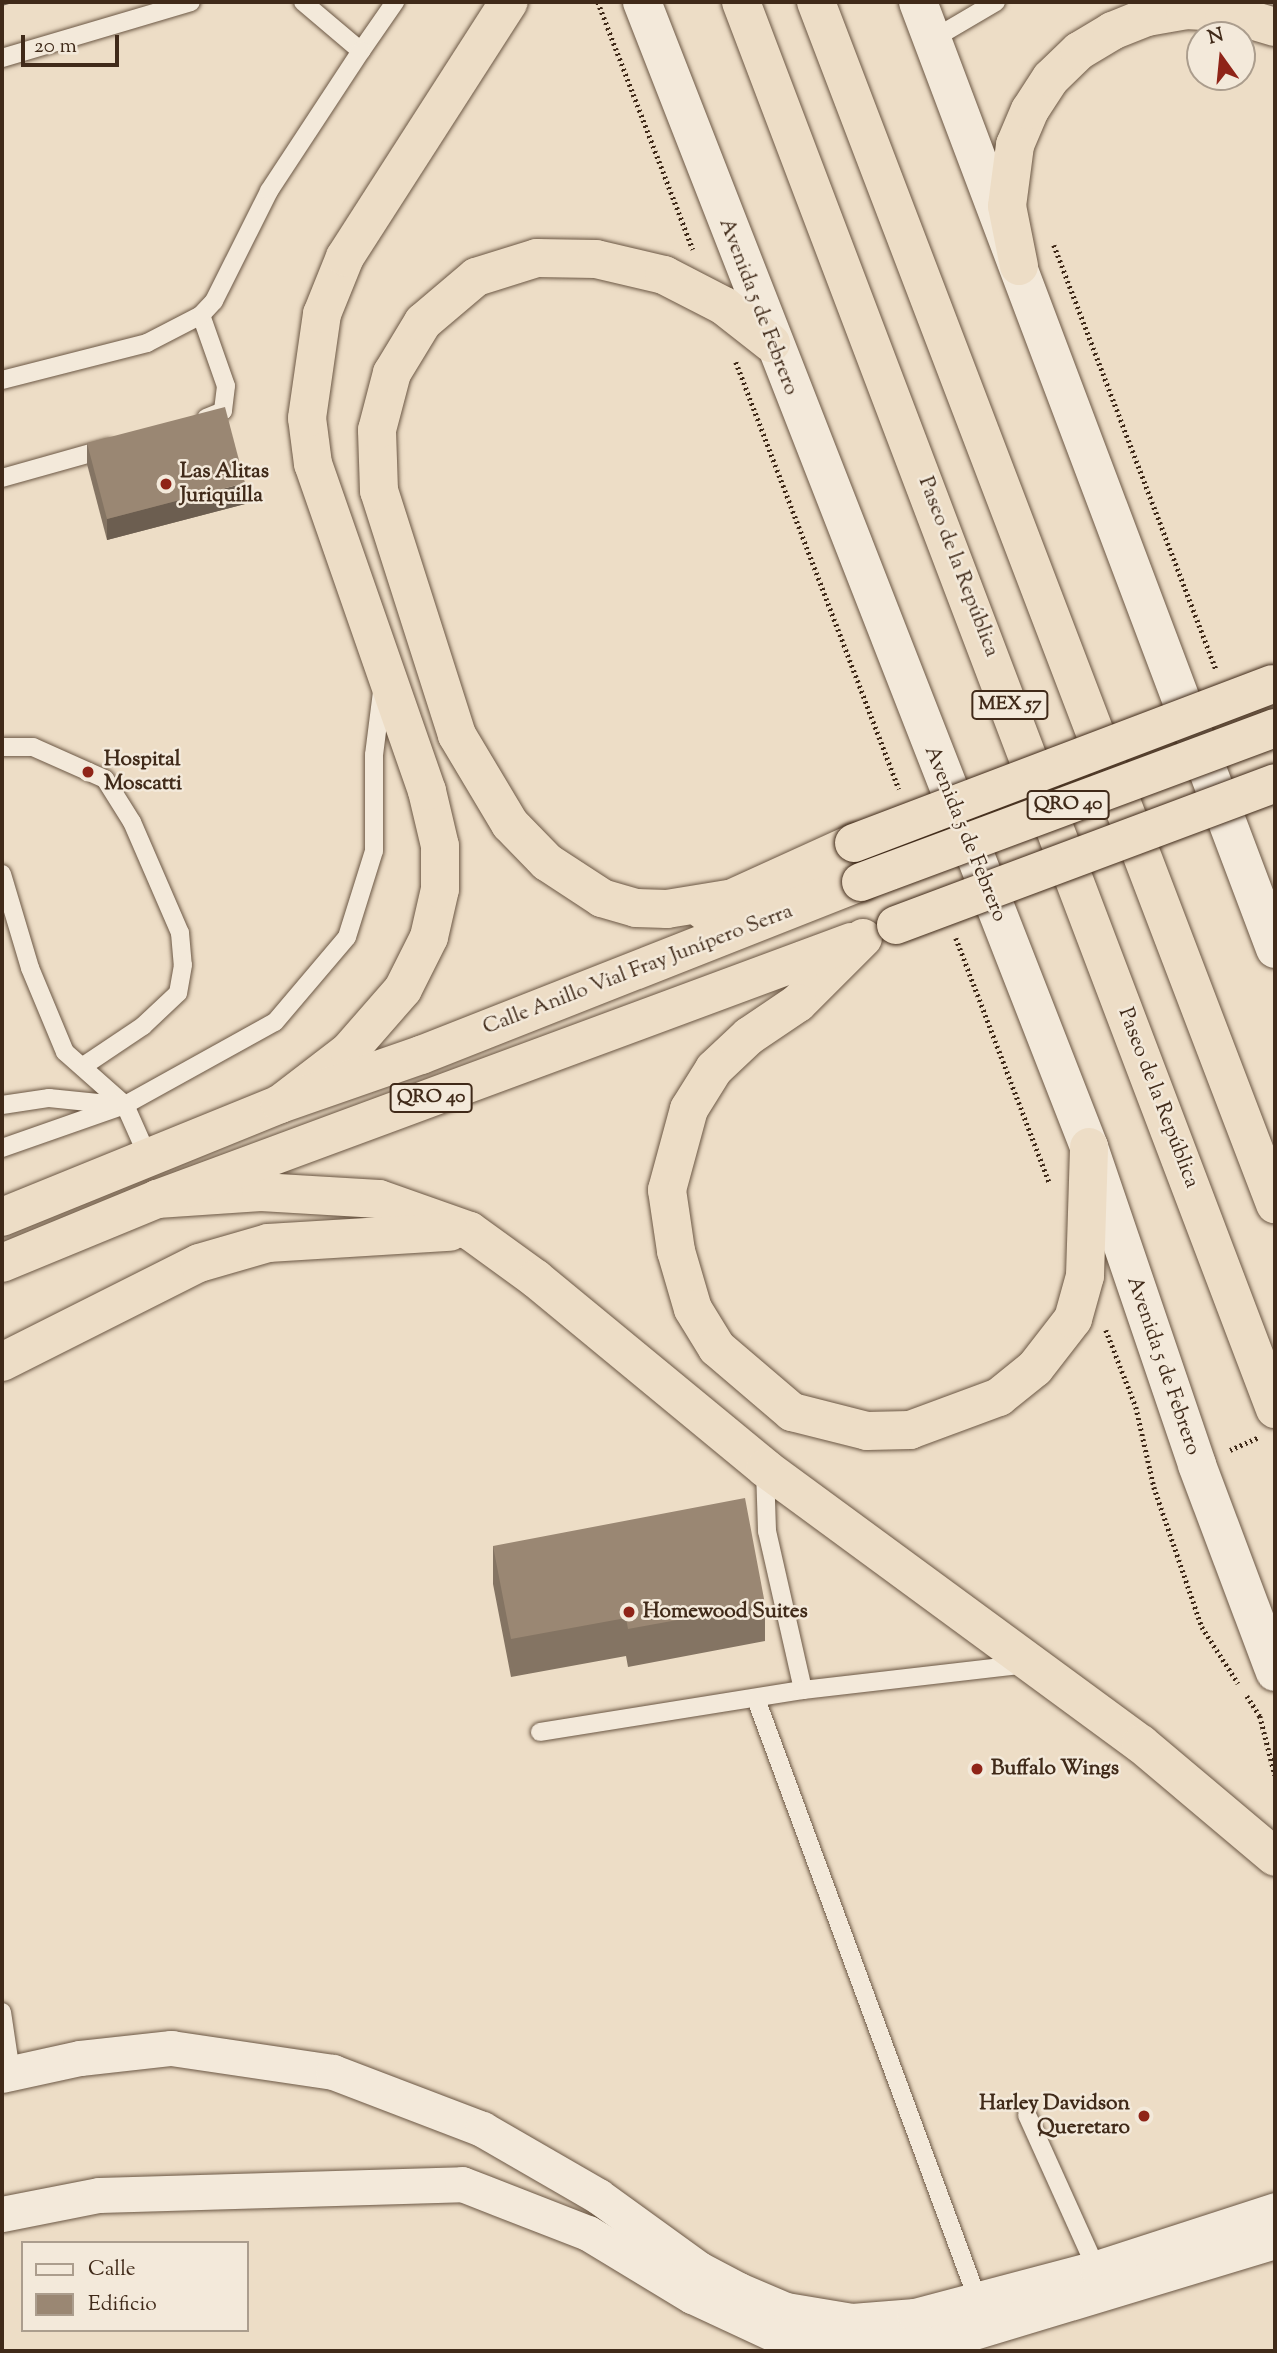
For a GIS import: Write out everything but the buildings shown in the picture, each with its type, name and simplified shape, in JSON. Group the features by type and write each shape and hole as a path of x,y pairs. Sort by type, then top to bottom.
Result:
{"highway":[{"path":"280,1104 349,1051 404,989 429,937 440,889 440,846 426,791 313,464 307,418 322,314 345,257 509,2"},
{"name":"Paseo de la República","path":"741,2 1270,1422"},
{"name":"MEX 57","path":"816,2 1275,1204"},
{"path":"1019,266 1007,206 1015,145 1030,110 1051,78 1079,51 1147,17 1185,10 1224,12 1275,27"},
{"path":"727,899 667,909 636,908 602,898 547,862 510,824 457,735 379,491 377,430 392,373 423,322 477,277 537,258 596,259 664,275 724,306 772,344"},
{"path":"421,1055 727,899 854,843 1274,684"},
{"name":"Calle Anillo Vial Fray Junípero Serra","path":"2,1217 280,1104 421,1055 861,882 1275,727"},
{"name":"QRO 40","path":"2,1263 157,1199 1275,783"},
{"path":"879,931 798,1003 749,1036 714,1069 690,1110 667,1190 676,1251 693,1309 717,1348 792,1412 867,1431 910,1430 999,1397 1035,1368 1073,1319 1085,1276 1088,1147"},
{"path":"157,1199 261,1192 379,1199 470,1231 536,1279 765,1468 1141,1744 1275,1857"},
{"path":"2,1362 187,1268 256,1246 470,1231"}],"main road":[{"name":"Avenida 5 de Febrero","path":"642,2 772,344 1088,1147 1197,1465 1275,1672"},
{"path":"918,2 1275,949"},
{"path":"2,1202 75,1186"}],"street":[{"path":"6,2074 171,2048 333,2072 482,2129 598,2196 699,2269 786,2310 852,2321 983,2312 1101,2279 1275,2241"},
{"path":"462,2184 482,2129"},
{"path":"2,2214 99,2195 462,2184 588,2233 692,2296 776,2335 859,2347 934,2344 983,2312"},
{"path":"1101,2279 1275,2210"}],"lane":[{"path":"2,58 191,2"},
{"path":"303,2 360,51"},
{"path":"2,380 147,343 201,315 214,301 269,191 395,2"},
{"path":"933,39 996,2"},
{"path":"187,424 223,411 227,401 226,386 201,315"},
{"path":"2,478 123,443"},
{"path":"2,1148 125,1105 275,1022 347,937 374,851 374,755 385,671"},
{"path":"2,747 33,747 106,779 132,822 180,933 183,965 178,993 143,1026 85,1065"},
{"path":"2,874 30,968 65,1052 85,1065 125,1105 149,1157"},
{"path":"2,1105 49,1098 125,1105"},
{"path":"765,1468 767,1531 803,1690"},
{"path":"540,1732 803,1690 1030,1663"},
{"path":"757,1699 983,2312"},
{"path":"2,2012 6,2074"},
{"path":"1027,2115 1101,2279"}],"path":[{"path":"1050,237 1220,680"},
{"path":"1197,1465 1270,1422"}],"place":[{"name":"Las Alitas Juriquilla","path":"166,484"},
{"name":"Hospital Moscatti","path":"88,772"},
{"name":"Homewood Suites","path":"629,1612"},
{"name":"Buffalo Wings","path":"977,1769"},
{"name":"Harley Davidson Queretaro","path":"1144,2116"}]}
